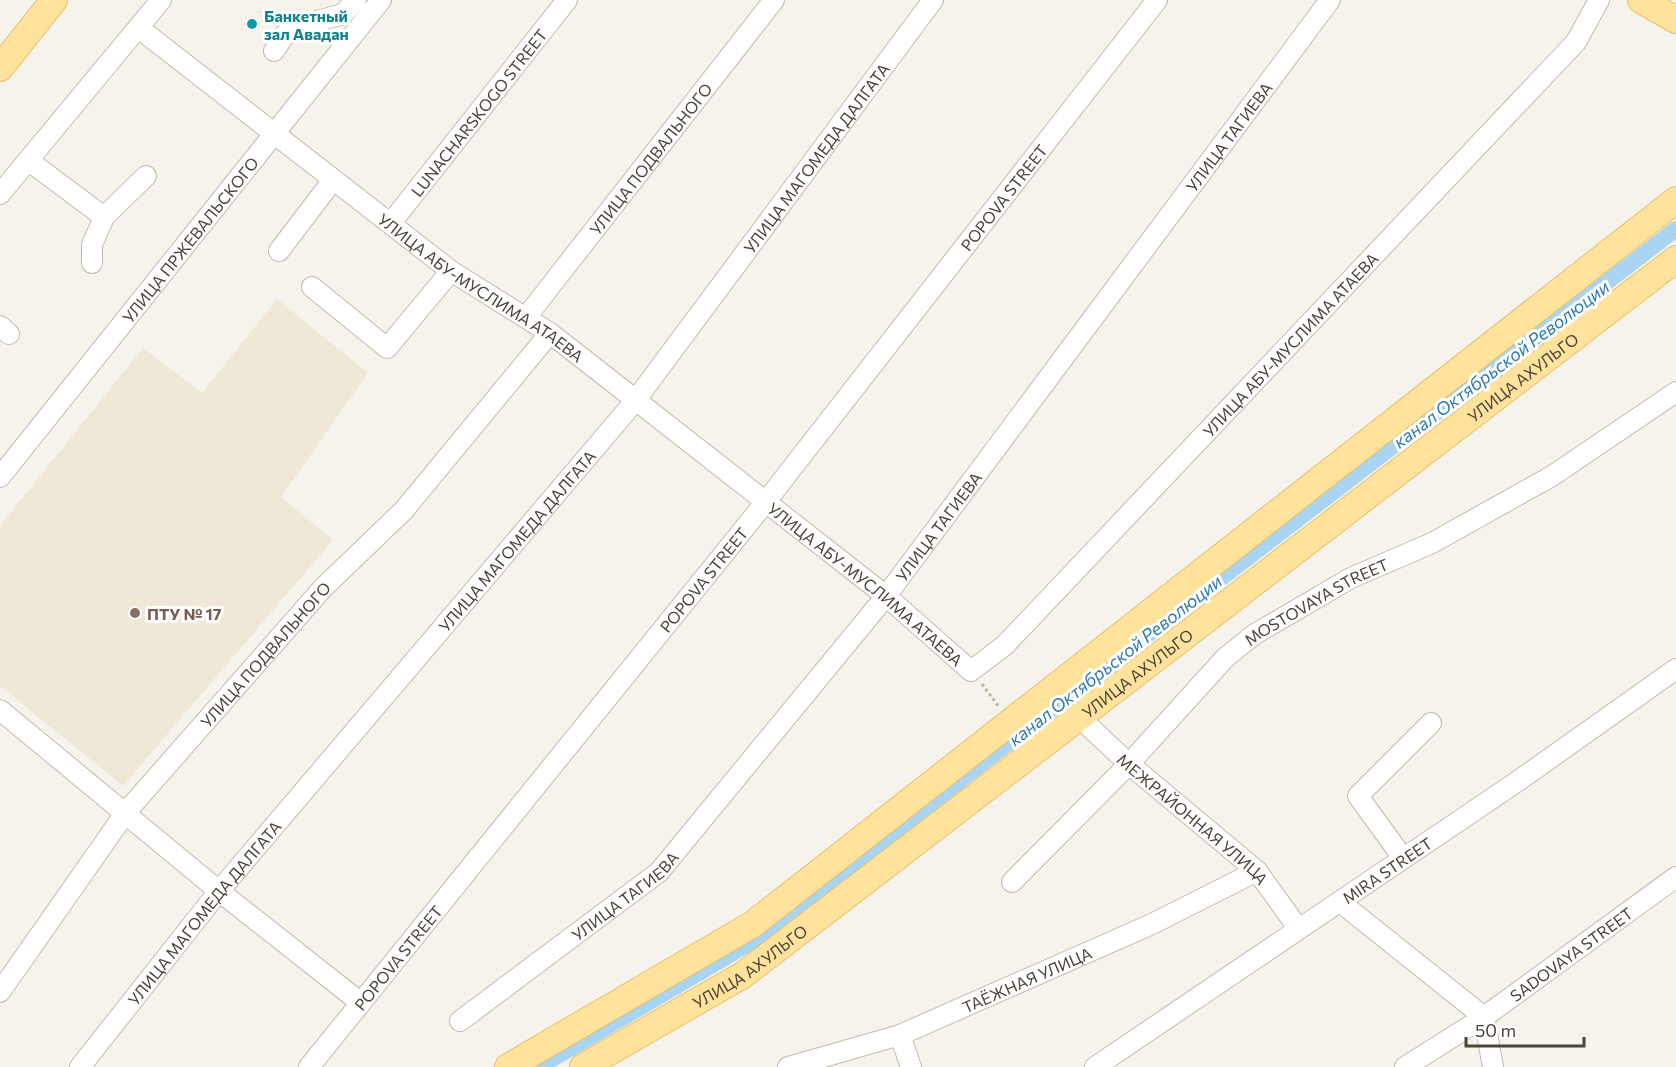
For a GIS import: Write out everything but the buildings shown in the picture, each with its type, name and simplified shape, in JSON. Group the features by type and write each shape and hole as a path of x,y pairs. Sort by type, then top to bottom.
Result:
{"main road":[{"path":"0,68 54,0"},
{"path":"1641,0 1676,20"},
{"path":"1651,0 1676,14"},
{"path":"508,1067 753,924 1676,200"},
{"name":"УЛИЦА АХУЛЬГО","path":"597,1064 743,975 1676,259"}],"street":[{"path":"0,194 161,0"},
{"path":"274,51 286,33 295,27 343,14 356,0"},
{"name":"УЛИЦА ПРЖЕВАЛЬСКОГО","path":"0,477 381,0"},
{"name":"LUNACHARSKOGO STREET","path":"390,224 567,0"},
{"name":"УЛИЦА ПОДВАЛЬНОГО","path":"527,316 774,0"},
{"name":"УЛИЦА МАГОМЕДА ДАЛГАТА","path":"80,1067 219,891 635,401 933,0"},
{"name":"POPOVA STREET","path":"309,1067 764,504 1157,0"},
{"name":"УЛИЦА ТАГИЕВА","path":"460,1022 659,872 886,596 1330,0"},
{"name":"УЛИЦА АБУ-МУСЛИМА АТАЕВА","path":"140,28 452,271 527,316 550,333 764,504 886,596 971,671 1013,637 1576,42 1599,0"},
{"path":"29,161 104,218"},
{"path":"92,263 92,245 104,218 146,176"},
{"path":"279,251 333,180"},
{"path":"312,287 387,348 452,271"},
{"name":"УЛИЦА ПОДВАЛЬНОГО","path":"0,992 126,812 323,588 404,510 550,333"},
{"name":"MOSTOVAYA STREET","path":"1011,882 1129,764 1226,657 1255,634 1351,578 1432,543 1552,476 1676,392"},
{"name":"MIRA STREET","path":"1095,1067 1298,928 1340,902 1676,669"},
{"path":"1,713 126,812 219,891 361,1003"},
{"name":"МЕЖРАЙОННАЯ УЛИЦА","path":"1078,717 1129,764 1257,871 1298,928"},
{"path":"1403,858 1358,796 1431,723"},
{"name":"ТАЁЖНАЯ УЛИЦА","path":"788,1067 900,1035 1152,924 1257,871"},
{"name":"SADOVAYA STREET","path":"1405,1067 1484,1017 1676,877"},
{"path":"1340,902 1484,1017 1493,1067"},
{"path":"900,1035 910,1067"}],"path":[{"path":"971,671 1010,722"}],"shaded area":[{"name":"ПТУ № 17","path":"277,299 368,373 281,497 333,540 123,786 0,686 0,526 143,348 202,393"}],"waterway":[{"name":"канал Октябрьской Революции","path":"539,1067 762,936 1073,692 1676,229"}],"place":[{"name":"Банкетный зал Авадан","path":"252,24"},
{"name":"ПТУ № 17","path":"135,613"}]}
